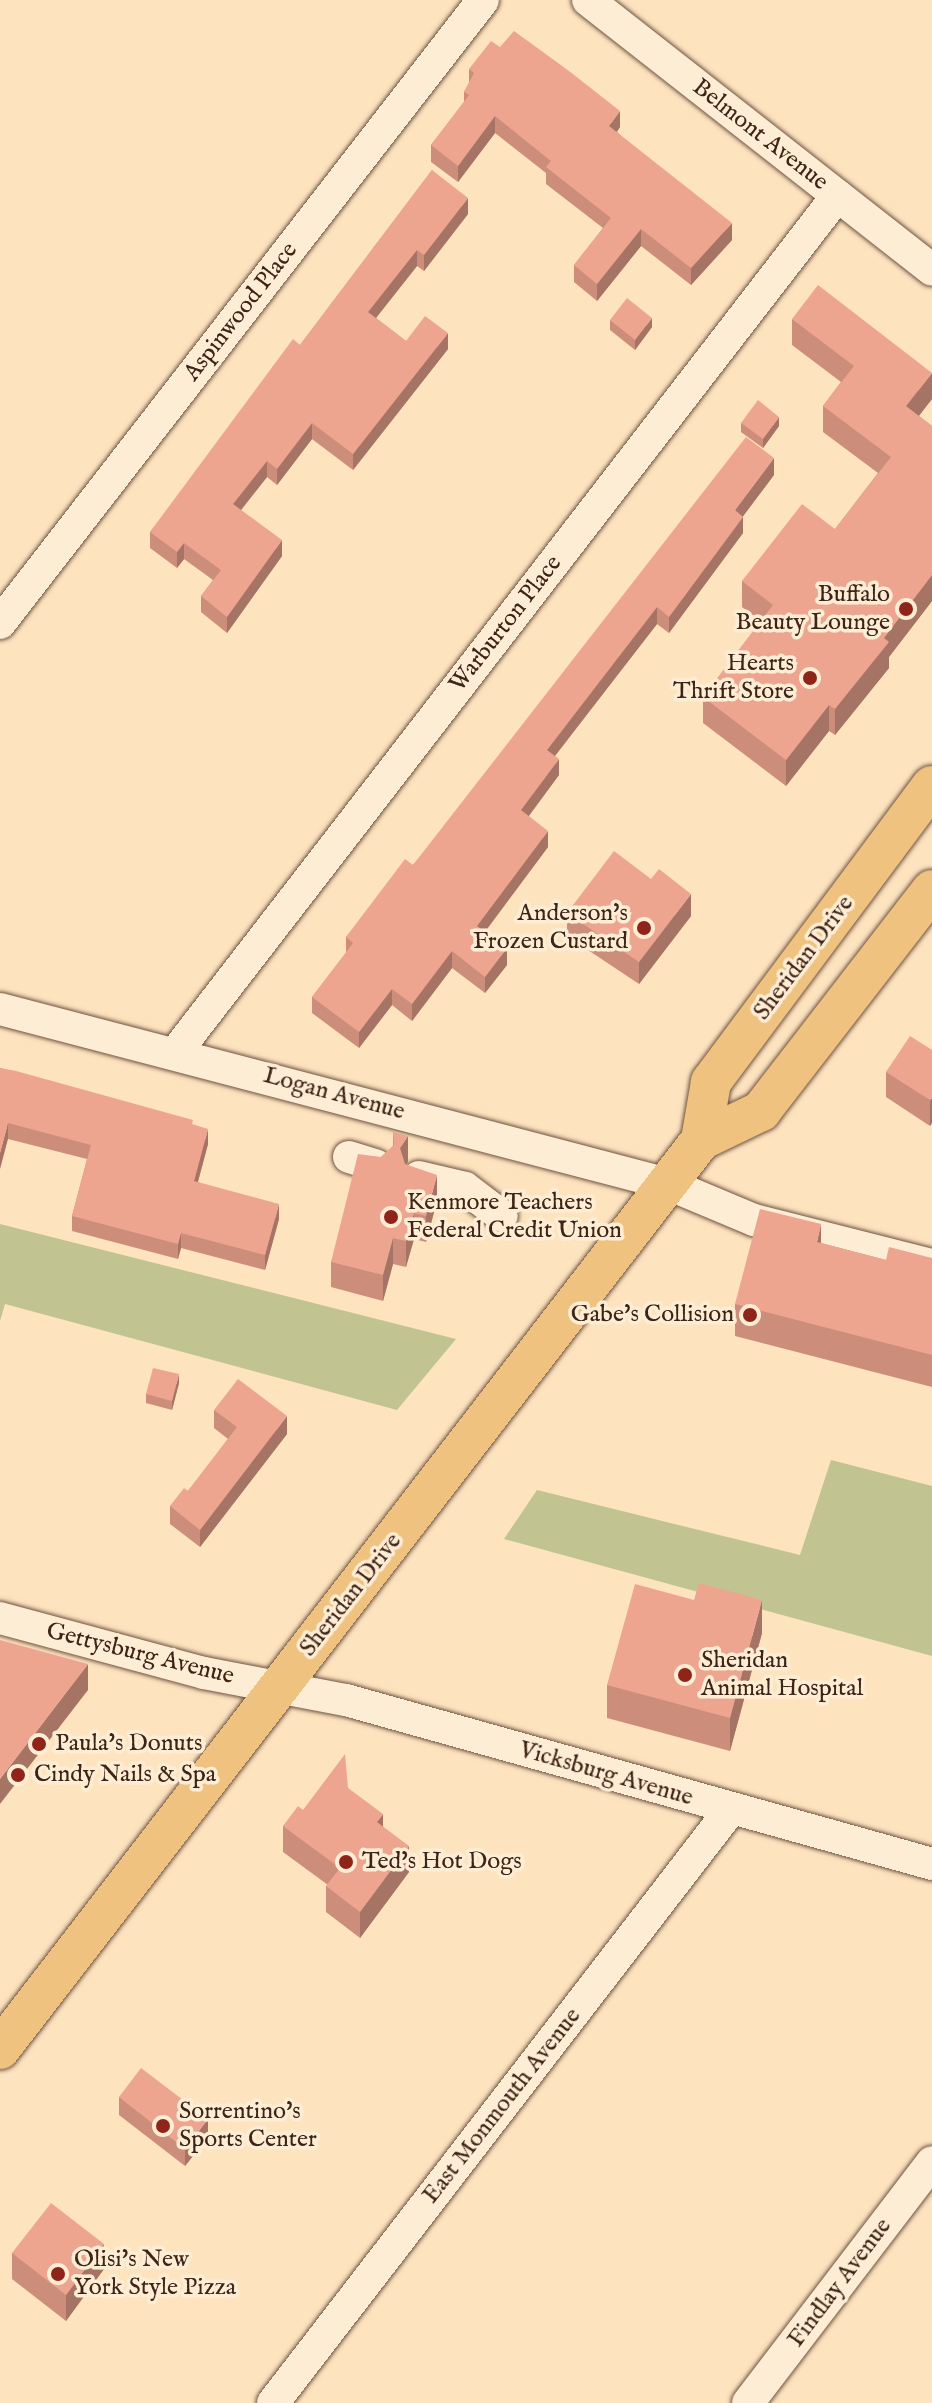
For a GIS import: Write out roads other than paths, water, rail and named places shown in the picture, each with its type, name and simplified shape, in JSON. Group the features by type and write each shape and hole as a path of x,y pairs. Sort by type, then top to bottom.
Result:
{"main road":[{"name":"Sheridan Drive","path":"0,2049 701,1140 711,1082 932,786"},
{"name":"Sheridan Drive","path":"701,1140 761,1111 932,890"}],"street":[{"name":"Aspinwood Place","path":"0,623 483,0"},
{"name":"Belmont Avenue","path":"588,0 932,270"},
{"name":"Warburton Place","path":"176,1052 837,196"},
{"name":"Logan Avenue","path":"0,1009 176,1052 668,1184 754,1220 932,1265"},
{"path":"419,1177 465,1188 502,1216"},
{"name":"Gettysburg Avenue","path":"0,1618 280,1688"},
{"name":"Vicksburg Avenue","path":"280,1688 346,1700 932,1864"},
{"name":"East Monmouth Avenue","path":"273,2403 731,1809"},
{"name":"Findlay Avenue","path":"748,2403 932,2162"}],"place":[{"name":"Buffalo Beauty Lounge","path":"906,609"},
{"name":"Hearts Thrift Store","path":"810,678"},
{"name":"Anderson's Frozen Custard","path":"644,928"},
{"name":"Kenmore Teachers Federal Credit Union","path":"391,1217"},
{"name":"Gabe's Collision","path":"750,1315"},
{"name":"Sheridan Animal Hospital","path":"685,1675"},
{"name":"Paula's Donuts","path":"39,1744"},
{"name":"Cindy Nails & Spa","path":"18,1775"},
{"name":"Ted's Hot Dogs","path":"346,1862"},
{"name":"Sorrentino's Sports Center","path":"163,2126"},
{"name":"Olisi's New York Style Pizza","path":"58,2274"}]}
